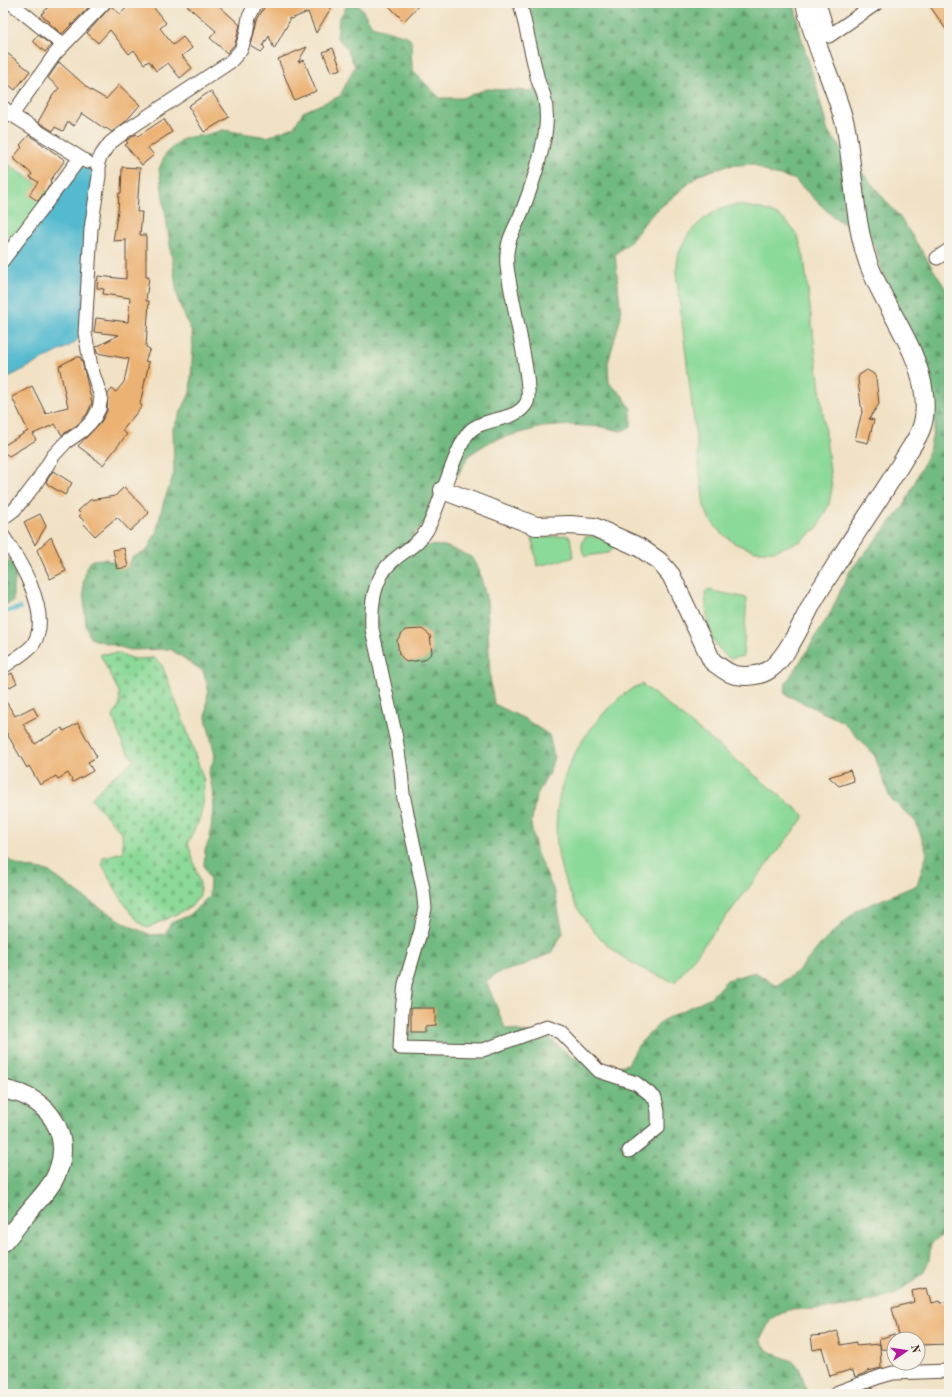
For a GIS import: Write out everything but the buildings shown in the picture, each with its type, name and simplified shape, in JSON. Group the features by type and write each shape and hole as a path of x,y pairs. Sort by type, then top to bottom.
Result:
{"street":[{"path":"11,3 63,45"},
{"path":"97,164 90,163 80,158 8,111 63,45 104,3"},
{"path":"3,518 14,510 26,496 53,456 66,442 82,431 90,423 99,409 101,397 92,367 85,333 91,229 99,176 97,164 110,143 127,130 230,62 241,50 246,35 249,17 256,3"},
{"path":"520,3 538,79 544,97 546,114 545,133 531,188 509,238 506,251 507,268 529,391 528,401 521,411 474,427 468,433 451,469 427,530 417,543 391,563 382,573 375,592 371,612 372,629 396,738 403,794 423,889 425,908 421,930 405,984 400,1048 483,1050 547,1027 561,1032 599,1070 636,1083 655,1098 658,1112 658,1128 629,1151"},
{"path":"443,490 536,526 570,525 594,527 639,547 659,561 671,575 701,642 712,661 734,675 761,674 770,669 784,654 843,554 893,479 923,425 924,412 924,395 920,375 910,350 881,294 868,263 856,206 846,126 813,35 805,3"},
{"path":"819,3 829,36 877,3"},
{"path":"3,260 80,158"},
{"path":"937,258 949,250"},
{"path":"3,536 17,557 28,578 36,605 40,627 38,636 33,644 3,667"},
{"path":"3,1089 21,1094 39,1104 52,1118 61,1133 63,1152 57,1174 3,1243"},
{"path":"838,1392 893,1373 949,1371"}],"green space":[{"path":"528,3 794,3 801,37 816,85 828,132 902,220 949,294 949,1231 931,1243 929,1260 923,1274 892,1296 837,1308 788,1310 771,1319 760,1340 768,1351 792,1361 800,1368 807,1394 3,1394 3,856 19,866 48,871 89,901 130,926 151,935 165,934 171,923 190,915 209,896 210,880 204,865 205,850 210,838 214,799 209,772 215,756 206,718 208,686 203,671 170,649 130,650 90,638 86,626 83,585 86,568 92,560 105,559 126,568 133,557 147,551 156,533 163,504 174,473 173,428 190,393 193,347 192,333 178,300 159,169 166,153 183,138 205,135 223,130 267,137 294,127 303,112 340,96 355,66 345,46 337,38 339,19 348,4 360,6 372,26 407,36 411,41 412,70 440,98 462,98 487,89 532,91 544,76 534,39 532,15","holes":["753,164 771,174 794,179 830,214 875,245 882,271 932,391 935,425 929,451 904,506 849,572 831,612 786,683 785,694 843,722 875,756 890,798 916,822 927,853 917,885 857,910 822,943 798,971 776,986 755,972 727,980 711,997 663,1020 639,1044 628,1064 605,1069 572,1057 548,1037 505,1028 486,981 498,973 519,967 551,953 563,933 555,893 537,854 531,825 536,796 549,773 554,757 549,735 525,719 494,704 490,677 487,602 479,570 471,557 445,546 422,545 414,534 425,523 428,509 440,488 458,475 469,455 491,441 542,427 570,425 603,427 621,431 631,427 631,409 622,395 609,383 608,363 621,316 615,254 630,242 650,216 699,175 725,166"]},
{"path":"3,161 49,192 3,253"},
{"path":"736,205 765,210 781,217 788,223 800,242 804,258 832,488 829,504 818,527 801,541 774,551 755,551 736,544 721,533 710,520 704,506 676,271 679,253 689,233 704,219 719,209"},
{"path":"565,535 570,537 572,558 537,566 532,538 533,536 544,538"},
{"path":"585,537 596,537 607,541 613,544 613,549 608,553 585,556 582,547"},
{"path":"3,555 14,566 16,578 13,585 13,602 3,605"},
{"path":"707,590 747,598 743,656 730,659 722,653 713,638 708,620 705,592"},
{"path":"118,653 135,659 154,658 162,665 204,781 203,803 200,818 188,842 200,884 200,895 191,907 147,928 134,917 128,909 102,864 103,857 123,852 122,833 91,799 108,781 134,760 123,745 113,717 120,704 119,692 100,654"},
{"path":"642,684 804,815 804,817 675,982 625,959 600,938 582,915 568,890 560,863 556,836 558,808 564,780 574,754 590,730 607,710 627,692"}],"water":[{"path":"83,166 95,172 81,333 73,344 3,380 3,268"}],"waterway":[{"path":"3,612 20,608"}]}
